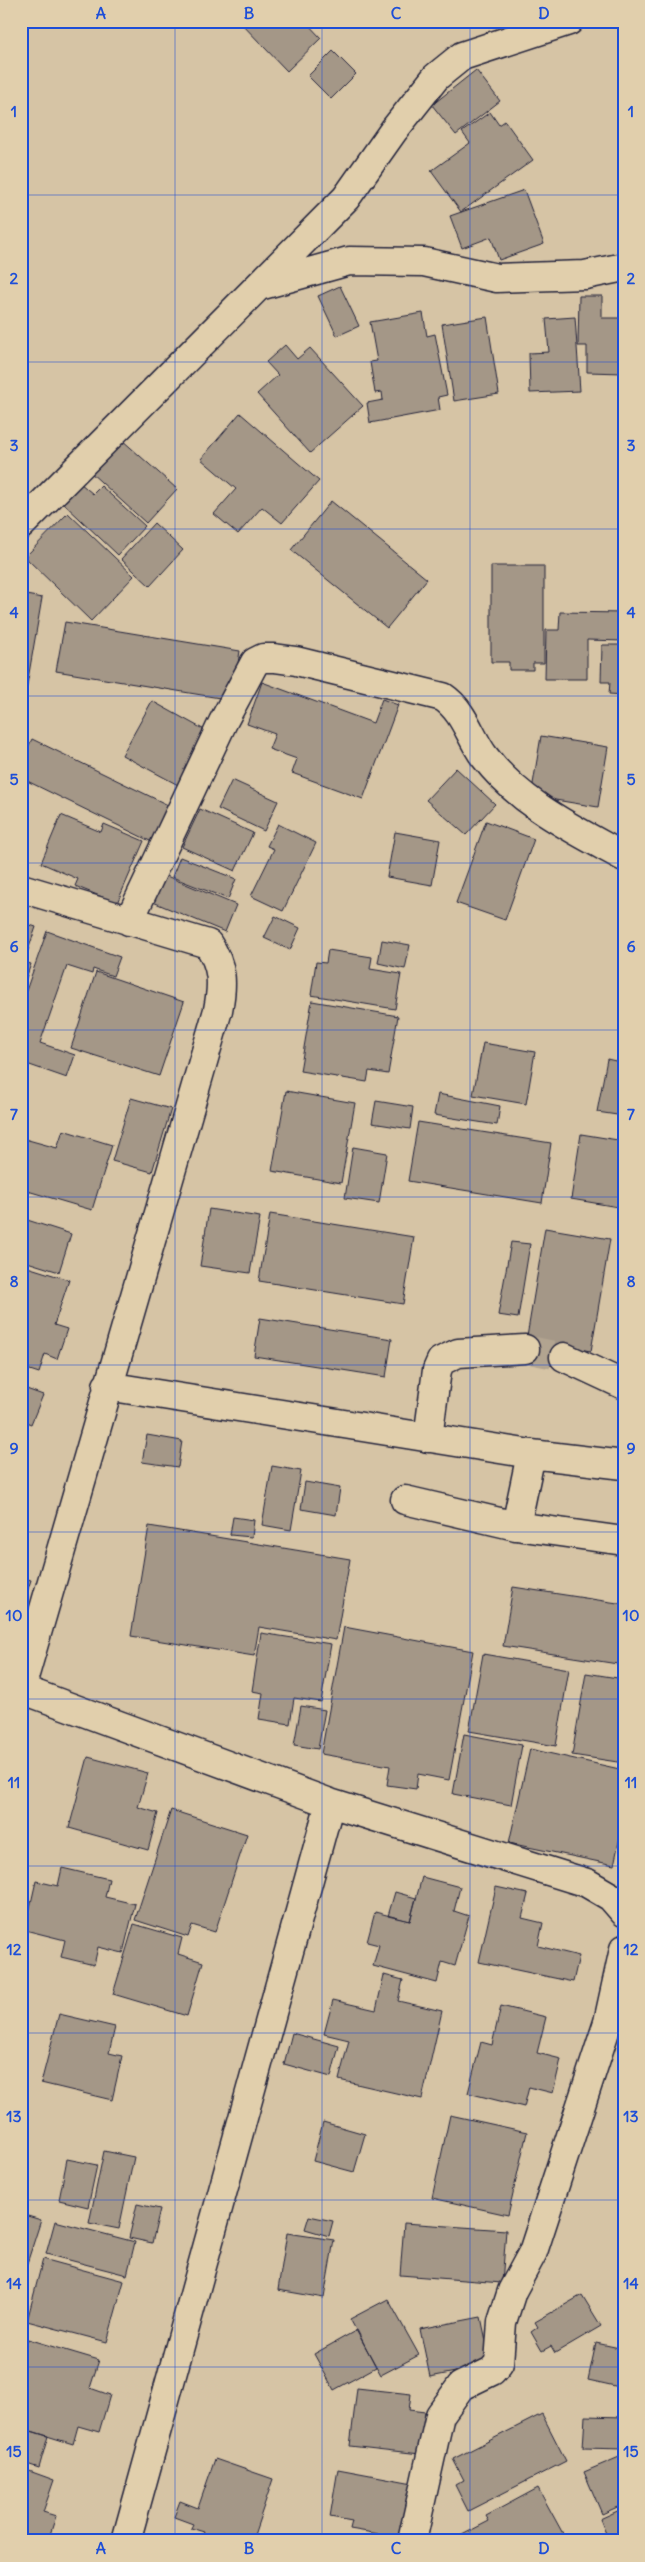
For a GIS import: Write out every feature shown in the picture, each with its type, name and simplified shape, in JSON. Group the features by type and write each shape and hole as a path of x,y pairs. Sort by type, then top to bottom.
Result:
{"street":[{"path":"21,525 346,198 394,130 436,77 462,56 569,21"},
{"path":"258,287 349,261 424,262 497,278 584,275 624,267"},
{"path":"129,921 223,722 255,662 263,658 296,661 443,697 452,703 459,713 484,756 518,792 549,816 624,856"},
{"path":"21,888 208,944 216,955 222,972 222,990 218,1010 107,1386 21,1688 330,1803 587,1882 611,1898 624,1912"},
{"path":"428,1438 437,1370 441,1361 458,1353 525,1349"},
{"path":"564,1357 624,1385"},
{"path":"107,1386 531,1454 624,1465"},
{"path":"516,1526 531,1454"},
{"path":"405,1500 516,1526 624,1541"},
{"path":"126,2541 330,1803"},
{"path":"412,2541 440,2415 461,2386 492,2371 499,2363 504,2314 512,2291 533,2252 616,2022 624,1949"}],"building":[{"path":"239,21 305,21 321,38 287,71"},
{"path":"333,51 356,74 331,99 308,76"},
{"path":"476,70 500,101 456,135 432,105"},
{"path":"490,112 499,125 505,121 533,160 461,212 431,171 470,143 462,132"},
{"path":"524,190 544,244 499,260 491,237 462,248 450,216"},
{"path":"340,286 359,326 337,336 318,296"},
{"path":"579,296 602,296 602,318 624,318 624,373 587,372 587,346 578,346"},
{"path":"423,313 427,336 435,334 447,395 438,397 440,410 370,423 367,403 383,400 382,392 375,393 370,362 377,361 370,322"},
{"path":"487,317 499,394 454,401 442,324"},
{"path":"575,317 580,391 530,393 529,353 549,352 546,319"},
{"path":"285,345 297,359 310,348 363,406 310,453 257,394 278,375 266,362"},
{"path":"240,413 319,481 282,523 262,507 238,534 214,514 236,489 201,459"},
{"path":"121,439 177,489 146,523 90,472"},
{"path":"80,483 93,494 101,486 145,526 118,555 62,502"},
{"path":"331,501 427,579 387,628 291,550"},
{"path":"68,513 134,576 91,621 25,557"},
{"path":"154,523 183,550 150,586 121,559"},
{"path":"491,566 544,566 544,663 533,663 533,670 509,670 509,662 491,662"},
{"path":"21,594 42,598 21,720"},
{"path":"560,612 624,613 624,641 587,640 587,679 545,679 546,630 559,630"},
{"path":"65,622 240,651 232,700 56,671"},
{"path":"602,645 624,645 624,695 609,694 610,682 601,682"},
{"path":"262,682 373,723 382,699 398,705 363,799 292,773 297,759 269,749 275,734 247,724"},
{"path":"152,701 210,733 180,786 122,755"},
{"path":"541,736 608,747 598,807 531,796"},
{"path":"32,739 170,806 152,842 21,778 21,761"},
{"path":"456,768 495,804 466,835 426,800"},
{"path":"232,780 278,801 264,831 218,809"},
{"path":"200,809 253,833 235,871 182,847"},
{"path":"61,815 101,832 104,824 144,841 117,903 75,886 78,879 41,863"},
{"path":"486,821 534,839 505,920 456,903"},
{"path":"278,824 316,843 283,911 251,896 274,849 267,846"},
{"path":"395,832 440,840 432,885 387,877"},
{"path":"180,857 236,879 228,899 172,877"},
{"path":"164,875 236,905 225,932 153,902"},
{"path":"275,916 300,928 290,950 264,938"},
{"path":"21,922 36,927 24,962 31,964 21,992"},
{"path":"47,931 120,957 113,976 93,969 92,974 67,966 40,1043 75,1055 67,1078 21,1062 21,1005"},
{"path":"382,940 410,945 405,969 378,963"},
{"path":"328,950 372,957 370,969 401,974 395,1009 311,995 316,962 326,963"},
{"path":"96,972 184,1002 159,1076 71,1048"},
{"path":"312,1001 398,1016 388,1074 369,1071 367,1082 300,1071"},
{"path":"483,1043 535,1052 526,1104 473,1095"},
{"path":"607,1059 624,1063 624,1116 597,1112"},
{"path":"286,1091 355,1103 341,1183 272,1171"},
{"path":"438,1094 500,1106 497,1125 434,1115"},
{"path":"131,1098 171,1109 152,1172 112,1161"},
{"path":"376,1101 413,1107 410,1129 372,1123"},
{"path":"418,1122 551,1143 542,1203 408,1181"},
{"path":"63,1130 112,1145 92,1210 21,1189 21,1138 57,1148"},
{"path":"581,1134 624,1141 624,1208 571,1199"},
{"path":"353,1147 387,1153 379,1203 345,1198"},
{"path":"209,1209 260,1217 250,1273 200,1266"},
{"path":"270,1214 414,1237 403,1304 259,1281"},
{"path":"21,1218 71,1234 59,1272 21,1260"},
{"path":"545,1228 610,1239 591,1351 566,1347 562,1367 523,1361"},
{"path":"511,1242 530,1244 518,1318 498,1315"},
{"path":"21,1265 69,1280 54,1325 67,1329 57,1359 45,1354 39,1373 21,1367"},
{"path":"260,1318 392,1339 386,1377 254,1356"},
{"path":"21,1387 43,1395 31,1424 21,1420"},
{"path":"147,1435 182,1441 178,1467 142,1462"},
{"path":"272,1466 301,1471 291,1530 262,1525"},
{"path":"305,1482 340,1488 336,1515 301,1509"},
{"path":"233,1517 254,1520 252,1537 230,1535"},
{"path":"149,1526 350,1559 336,1640 259,1627 254,1656 131,1636"},
{"path":"21,1577 31,1580 21,1610"},
{"path":"513,1587 624,1604 624,1665 503,1646"},
{"path":"344,1627 473,1651 449,1780 418,1774 416,1789 387,1785 390,1766 321,1754"},
{"path":"261,1633 331,1644 321,1702 294,1698 290,1724 259,1719 263,1693 252,1691"},
{"path":"483,1654 569,1669 556,1746 469,1731"},
{"path":"586,1673 624,1679 624,1763 572,1755"},
{"path":"301,1706 325,1710 318,1749 294,1745"},
{"path":"464,1734 522,1745 511,1805 453,1794"},
{"path":"530,1749 624,1770 624,1818 614,1865 509,1843"},
{"path":"88,1757 148,1773 138,1807 158,1813 148,1850 69,1828"},
{"path":"171,1810 247,1834 215,1932 192,1925 188,1937 135,1920"},
{"path":"62,1868 109,1879 105,1897 135,1904 123,1953 98,1947 94,1965 61,1957 65,1940 25,1930 36,1881 58,1886"},
{"path":"422,1877 460,1887 454,1911 469,1916 455,1966 442,1962 437,1983 373,1966 379,1945 367,1942 375,1912 410,1921"},
{"path":"496,1887 528,1894 522,1918 543,1923 538,1946 579,1956 573,1982 479,1962"},
{"path":"395,1892 416,1898 410,1921 388,1916"},
{"path":"134,1924 182,1938 178,1954 203,1962 187,2016 113,1994"},
{"path":"384,1975 403,1980 398,2001 442,2011 422,2099 339,2080 349,2040 324,2034 333,2000 376,2010"},
{"path":"501,2006 546,2017 537,2053 561,2059 553,2093 529,2087 524,2107 468,2093 481,2042 492,2045"},
{"path":"59,2014 115,2027 109,2053 122,2056 112,2100 41,2083"},
{"path":"292,2033 339,2046 331,2077 284,2064"},
{"path":"450,2115 527,2132 508,2215 432,2198"},
{"path":"323,2122 365,2134 354,2172 313,2161"},
{"path":"104,2151 134,2157 119,2229 89,2223"},
{"path":"67,2159 97,2165 88,2207 59,2200"},
{"path":"137,2204 160,2209 152,2243 129,2238"},
{"path":"21,2214 41,2220 21,2282"},
{"path":"309,2216 333,2221 329,2236 305,2229"},
{"path":"55,2221 135,2242 127,2275 46,2254"},
{"path":"404,2223 506,2230 502,2283 400,2275"},
{"path":"287,2233 334,2240 324,2298 278,2290"},
{"path":"43,2259 124,2281 107,2342 27,2321"},
{"path":"582,2295 601,2326 555,2353 551,2346 542,2351 531,2332 538,2327 535,2322"},
{"path":"388,2299 419,2355 381,2375 350,2319"},
{"path":"481,2317 491,2365 430,2377 420,2329"},
{"path":"357,2330 376,2367 334,2390 314,2354"},
{"path":"28,2339 99,2360 90,2388 110,2395 99,2432 78,2426 73,2444 21,2428 21,2360"},
{"path":"596,2343 624,2349 624,2388 588,2380"},
{"path":"357,2388 411,2394 409,2410 425,2412 420,2454 350,2446"},
{"path":"542,2414 566,2461 468,2511 455,2485 464,2480 453,2459"},
{"path":"585,2416 624,2417 624,2449 583,2448"},
{"path":"21,2428 48,2436 39,2468 21,2462"},
{"path":"624,2455 624,2504 602,2514 584,2472"},
{"path":"215,2459 273,2479 252,2541 201,2541 204,2532 191,2528 193,2524 174,2517 180,2501 198,2508"},
{"path":"21,2468 54,2480 43,2512 56,2516 48,2541 21,2541"},
{"path":"338,2469 413,2483 403,2538 350,2529 352,2521 330,2517"},
{"path":"538,2488 567,2541 465,2541 462,2535 489,2521 486,2516"},
{"path":"624,2508 624,2541 609,2541 600,2519"},
{"path":"462,2535 465,2541 452,2541"}],"tunnel":[{"path":"525,1349 564,1357"}]}
